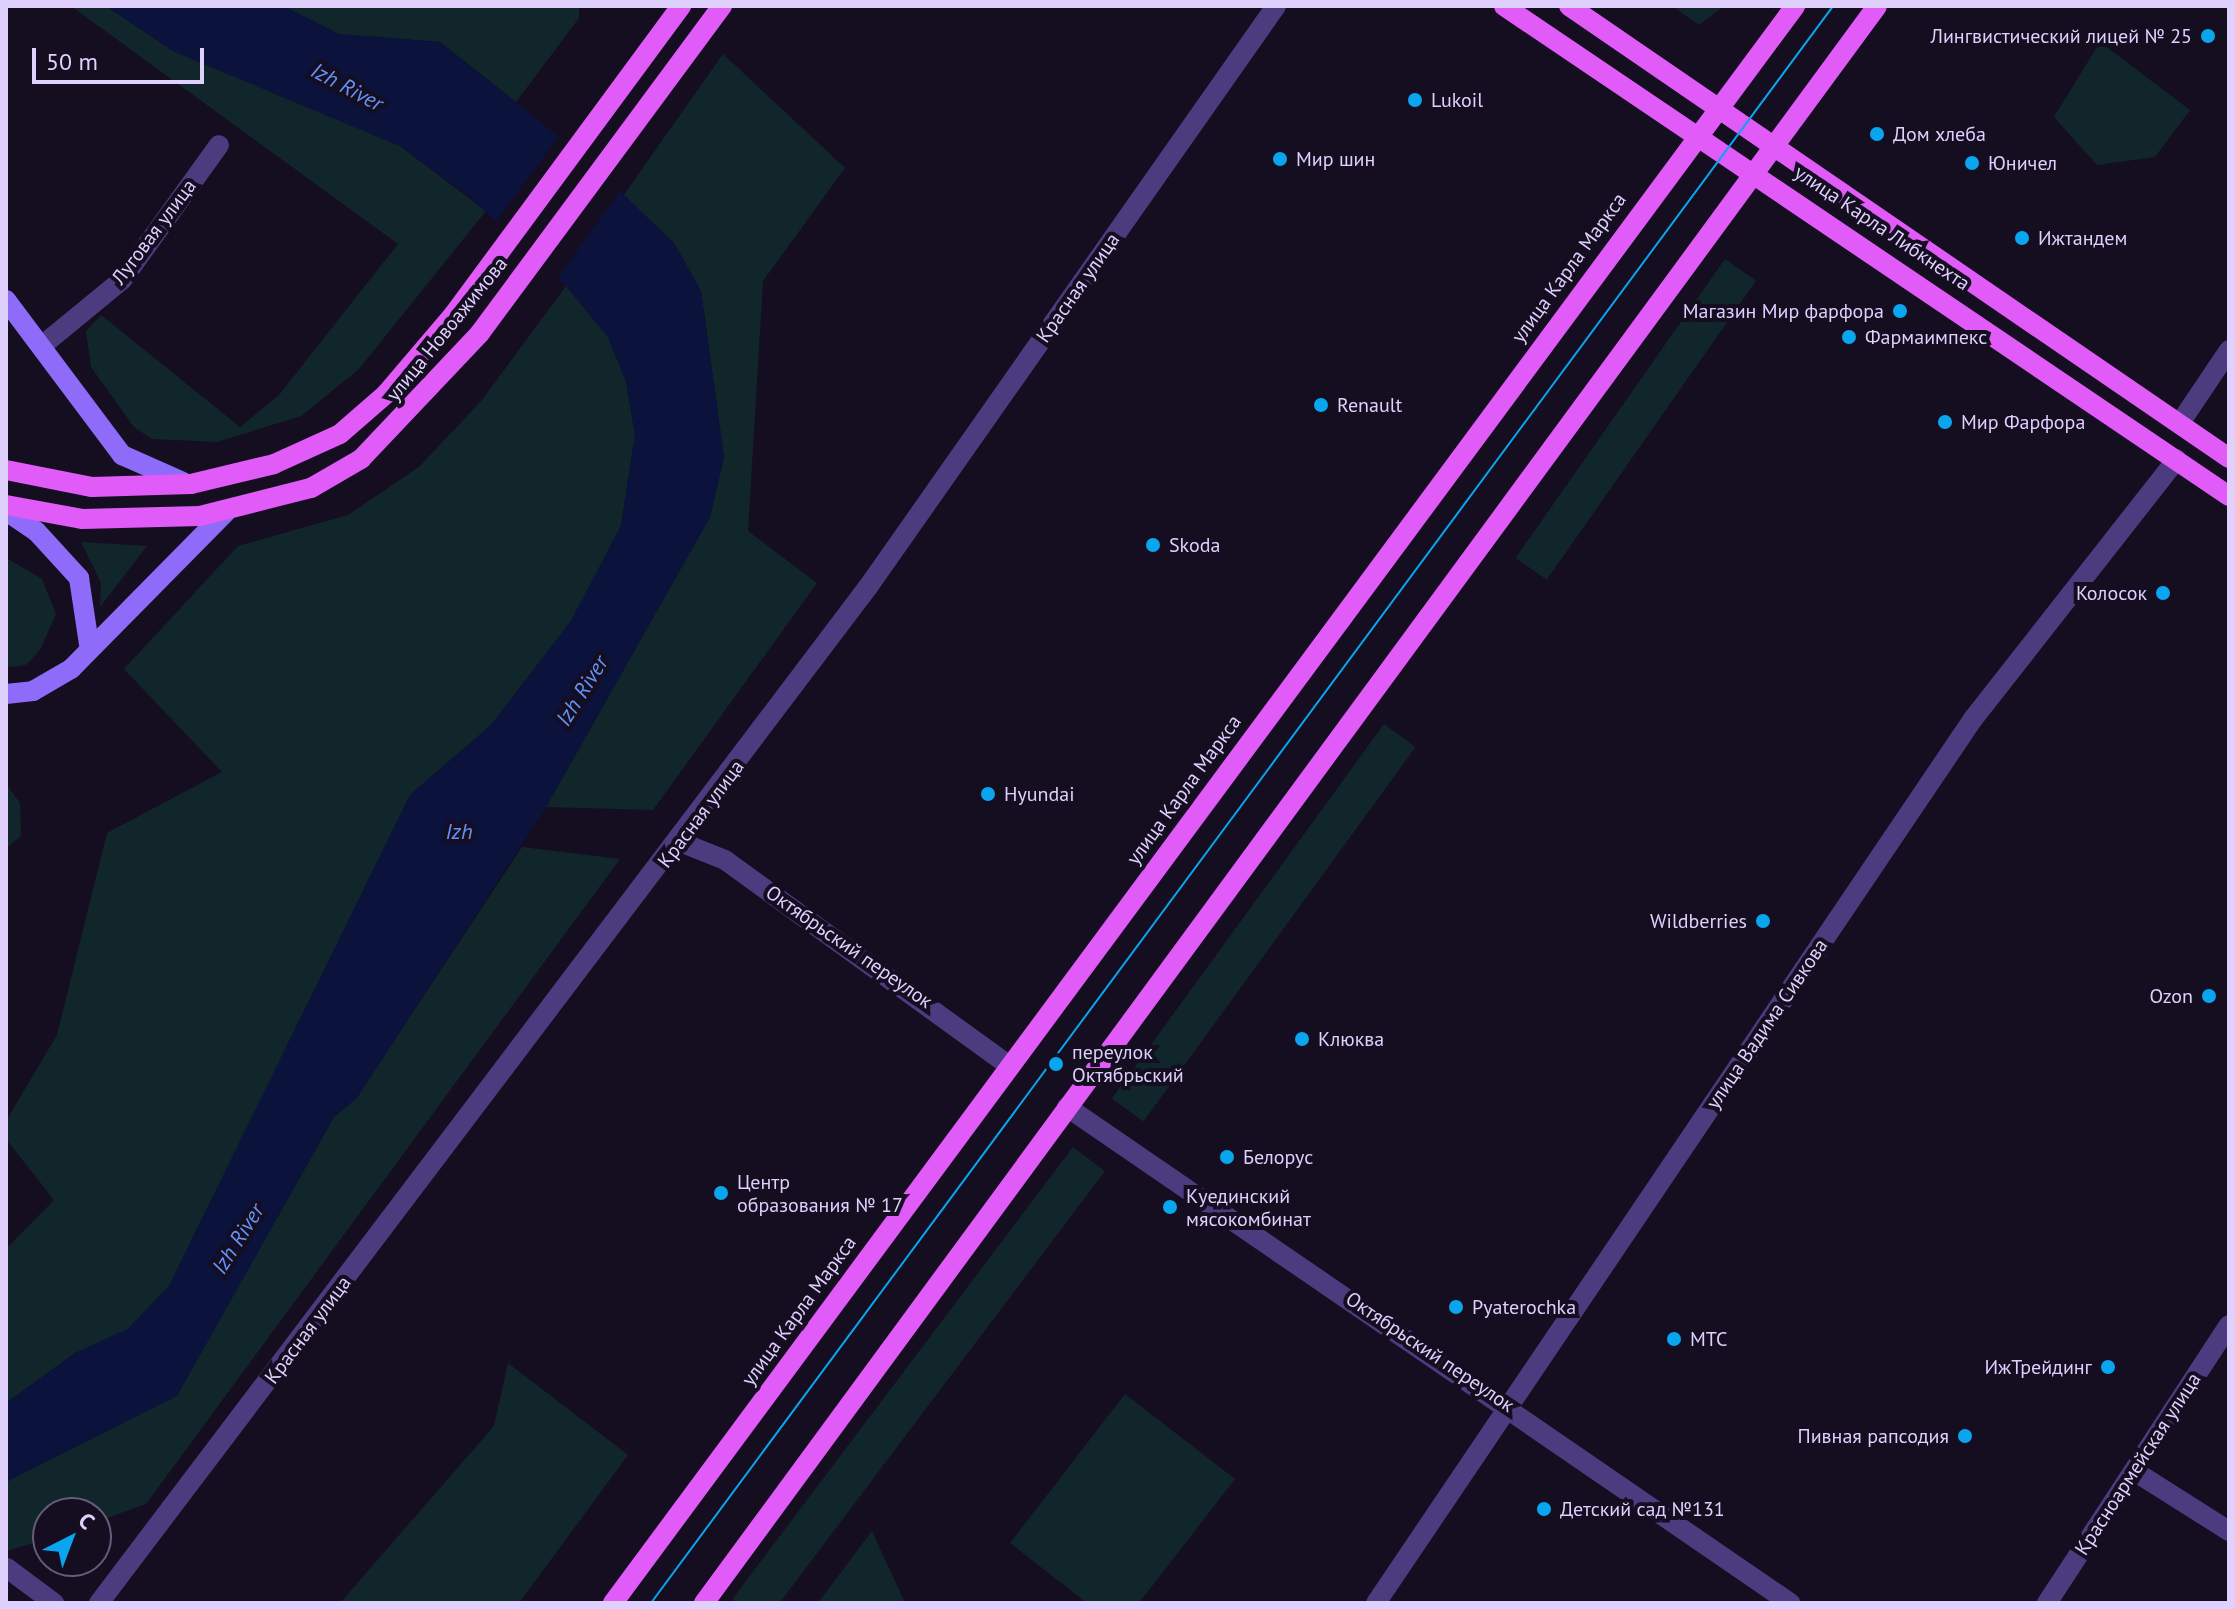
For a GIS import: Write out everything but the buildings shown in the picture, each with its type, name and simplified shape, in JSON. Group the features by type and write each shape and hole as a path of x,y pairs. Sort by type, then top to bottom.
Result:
{"main road":[{"name":"улица Новоажимова","path":"6,470 92,487 191,484 300,456 340,434 386,394 454,314 681,6"},
{"name":"улица Новоажимова","path":"6,505 145,521 226,512 338,475 405,420 480,333 722,6"},
{"name":"улица Карла Либкнехта","path":"1504,6 1694,140 1753,171 2229,496"},
{"name":"улица Карла Либкнехта","path":"1569,6 1716,110 2229,458"},
{"name":"улица Карла Маркса","path":"613,1603 1795,6"},
{"path":"704,1603 1877,6"},
{"path":"6,300 44,344 122,455 191,484"},
{"path":"6,511 45,538 79,578 89,644"},
{"path":"6,694 53,683 89,644 226,512"}],"street":[{"name":"Красная улица","path":"99,1603 680,842 1276,6"},
{"name":"Луговая улица","path":"44,344 122,280 219,145"},
{"path":"2180,423 2229,350"},
{"name":"улица Вадима Сивкова","path":"1376,1603 1973,719 2177,459"},
{"name":"Октябрьский переулок","path":"680,842 725,860 1010,1066"},
{"name":"Октябрьский переулок","path":"1067,1107 1509,1407 1790,1603"},
{"name":"Красноармейская улица","path":"2047,1603 2229,1325"},
{"path":"2134,1471 2229,1531"},
{"path":"7,1568 54,1603"}],"green space":[{"path":"71,6 106,6 173,51 400,146 486,211 358,370 301,416 217,442 152,439 134,427 91,367 86,331 101,315 240,427 279,395 398,244"},
{"path":"283,6 579,6 579,18 516,102 440,42 339,34"},
{"path":"1672,6 1724,6 1699,25"},
{"path":"2100,42 2190,110 2155,157 2097,165 2054,117"},
{"path":"723,54 845,168 763,281 748,531 817,583 653,810 546,807 710,517 724,457 701,291 674,243 623,196"},
{"path":"1725,259 1756,281 1547,580 1516,558"},
{"path":"566,286 608,337 626,381 635,435 621,526 571,621 491,725 410,795 169,1286 128,1329 75,1353 6,1403 6,1249 54,1200 6,1139 6,1121 57,1035 107,833 222,772 124,669 238,546 348,515 419,467 482,400"},
{"path":"81,542 147,546 100,607 101,583"},
{"path":"6,558 42,579 56,614 40,650 26,665 12,667 6,666"},
{"path":"1384,724 1416,747 1143,1121 1112,1099"},
{"path":"6,784 20,803 21,836 6,848"},
{"path":"522,847 620,859 146,1504 112,1516 112,1497 32,1497 32,1544 6,1551 6,1482 177,1395 334,1117 357,1097"},
{"path":"1073,1147 1105,1171 779,1603 738,1603 732,1599"},
{"path":"508,1363 628,1455 519,1603 340,1603 494,1426"},
{"path":"1125,1394 1235,1479 1139,1603 1087,1603 1010,1543"},
{"path":"872,1531 905,1603 818,1603"}],"water":[{"name":"Izh","path":"106,6 283,6 339,34 440,42 588,160 674,243 701,291 724,457 710,517 546,807 357,1098 334,1117 177,1396 6,1482 6,1403 75,1353 128,1329 169,1286 410,795 491,725 571,621 621,526 635,435 626,381 608,337 566,286 471,198 400,146 173,51"}],"pier":[{"path":"561,133 622,189 555,281 494,224"}],"tram line":[{"path":"651,1603 1833,6"}],"place":[{"name":"Лингвистический лицей № 25","path":"2208,36"},
{"name":"Lukoil","path":"1415,100"},
{"name":"Дом хлеба","path":"1877,134"},
{"name":"Мир шин","path":"1280,159"},
{"name":"Юничел","path":"1972,163"},
{"name":"Ижтандем","path":"2022,238"},
{"name":"Магазин Мир фарфора","path":"1900,311"},
{"name":"Фармаимпекс","path":"1849,337"},
{"name":"Renault","path":"1321,405"},
{"name":"Мир Фарфора","path":"1945,422"},
{"name":"Skoda","path":"1153,545"},
{"name":"Колосок","path":"2163,593"},
{"name":"Hyundai","path":"988,794"},
{"name":"Wildberries","path":"1763,921"},
{"name":"Ozon","path":"2209,996"},
{"name":"Клюква","path":"1302,1039"},
{"name":"переулок Октябрьский","path":"1056,1064"},
{"name":"Белорус","path":"1227,1157"},
{"name":"Центр образования № 17","path":"721,1193"},
{"name":"Куединский мясокомбинат","path":"1170,1207"},
{"name":"Pyaterochka","path":"1456,1307"},
{"name":"МТС","path":"1674,1339"},
{"name":"ИжТрейдинг","path":"2108,1367"},
{"name":"Пивная рапсодия","path":"1965,1436"},
{"name":"Детский сад №131","path":"1544,1509"}],"water label":[{"name":"Izh River","path":"347,87"},
{"name":"Izh River","path":"582,691"},
{"name":"Izh River","path":"238,1239"}]}
